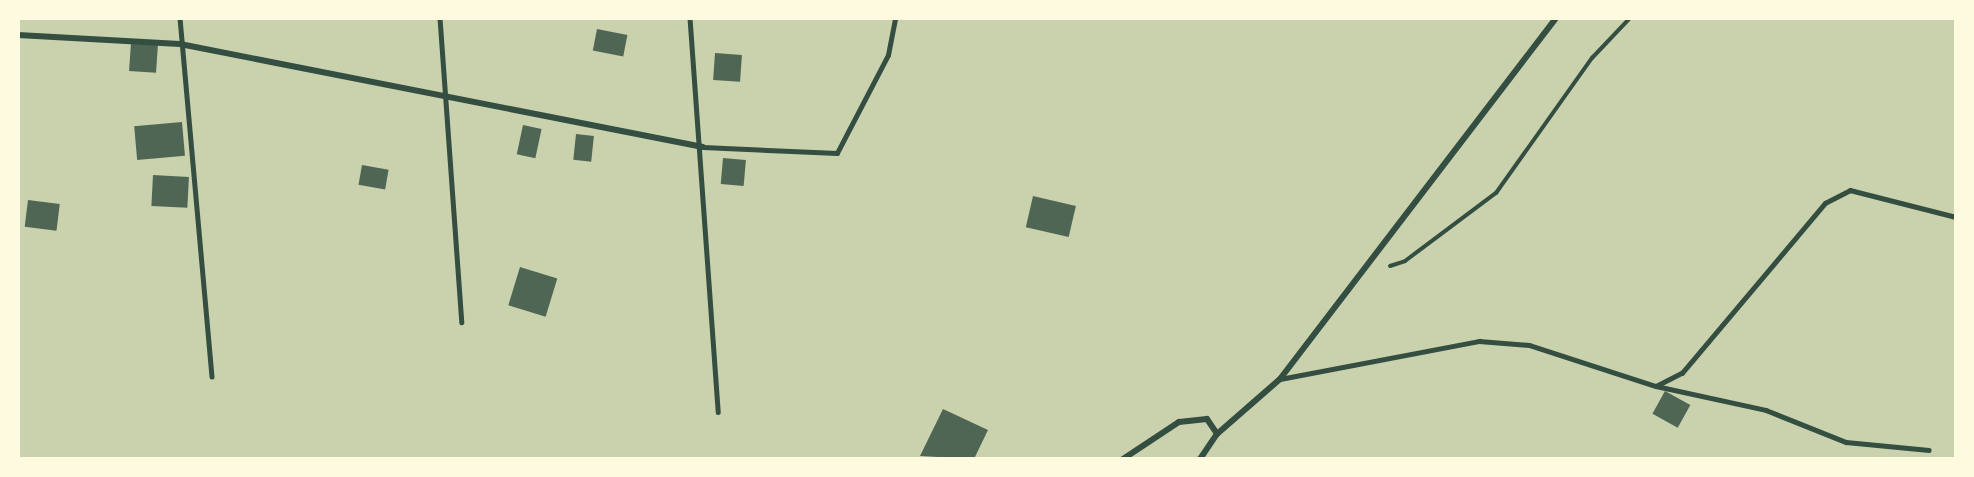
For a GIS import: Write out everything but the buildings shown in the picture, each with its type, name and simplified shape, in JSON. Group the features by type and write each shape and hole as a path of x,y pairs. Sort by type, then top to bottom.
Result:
{"street":[{"path":"1200,459 1217,434 1280,379 1556,18"},
{"path":"18,35 180,44 449,100 702,147"},
{"path":"1123,459 1179,422 1207,419 1217,434"}],"lane":[{"path":"180,18 180,44 212,377"},
{"path":"441,18 449,100 462,322"},
{"path":"690,18 702,147 718,412"},
{"path":"702,147 837,153 888,55 895,18"},
{"path":"1656,386 1682,373 1826,203 1850,190 1956,217"},
{"path":"1280,379 1479,341 1529,345 1656,386 1766,410 1846,442 1929,450"}],"path":[{"path":"1360,275 1405,261 1496,194 1592,58 1630,18"}],"green space":[{"path":"18,18 1956,18 1956,459 18,459"}]}
